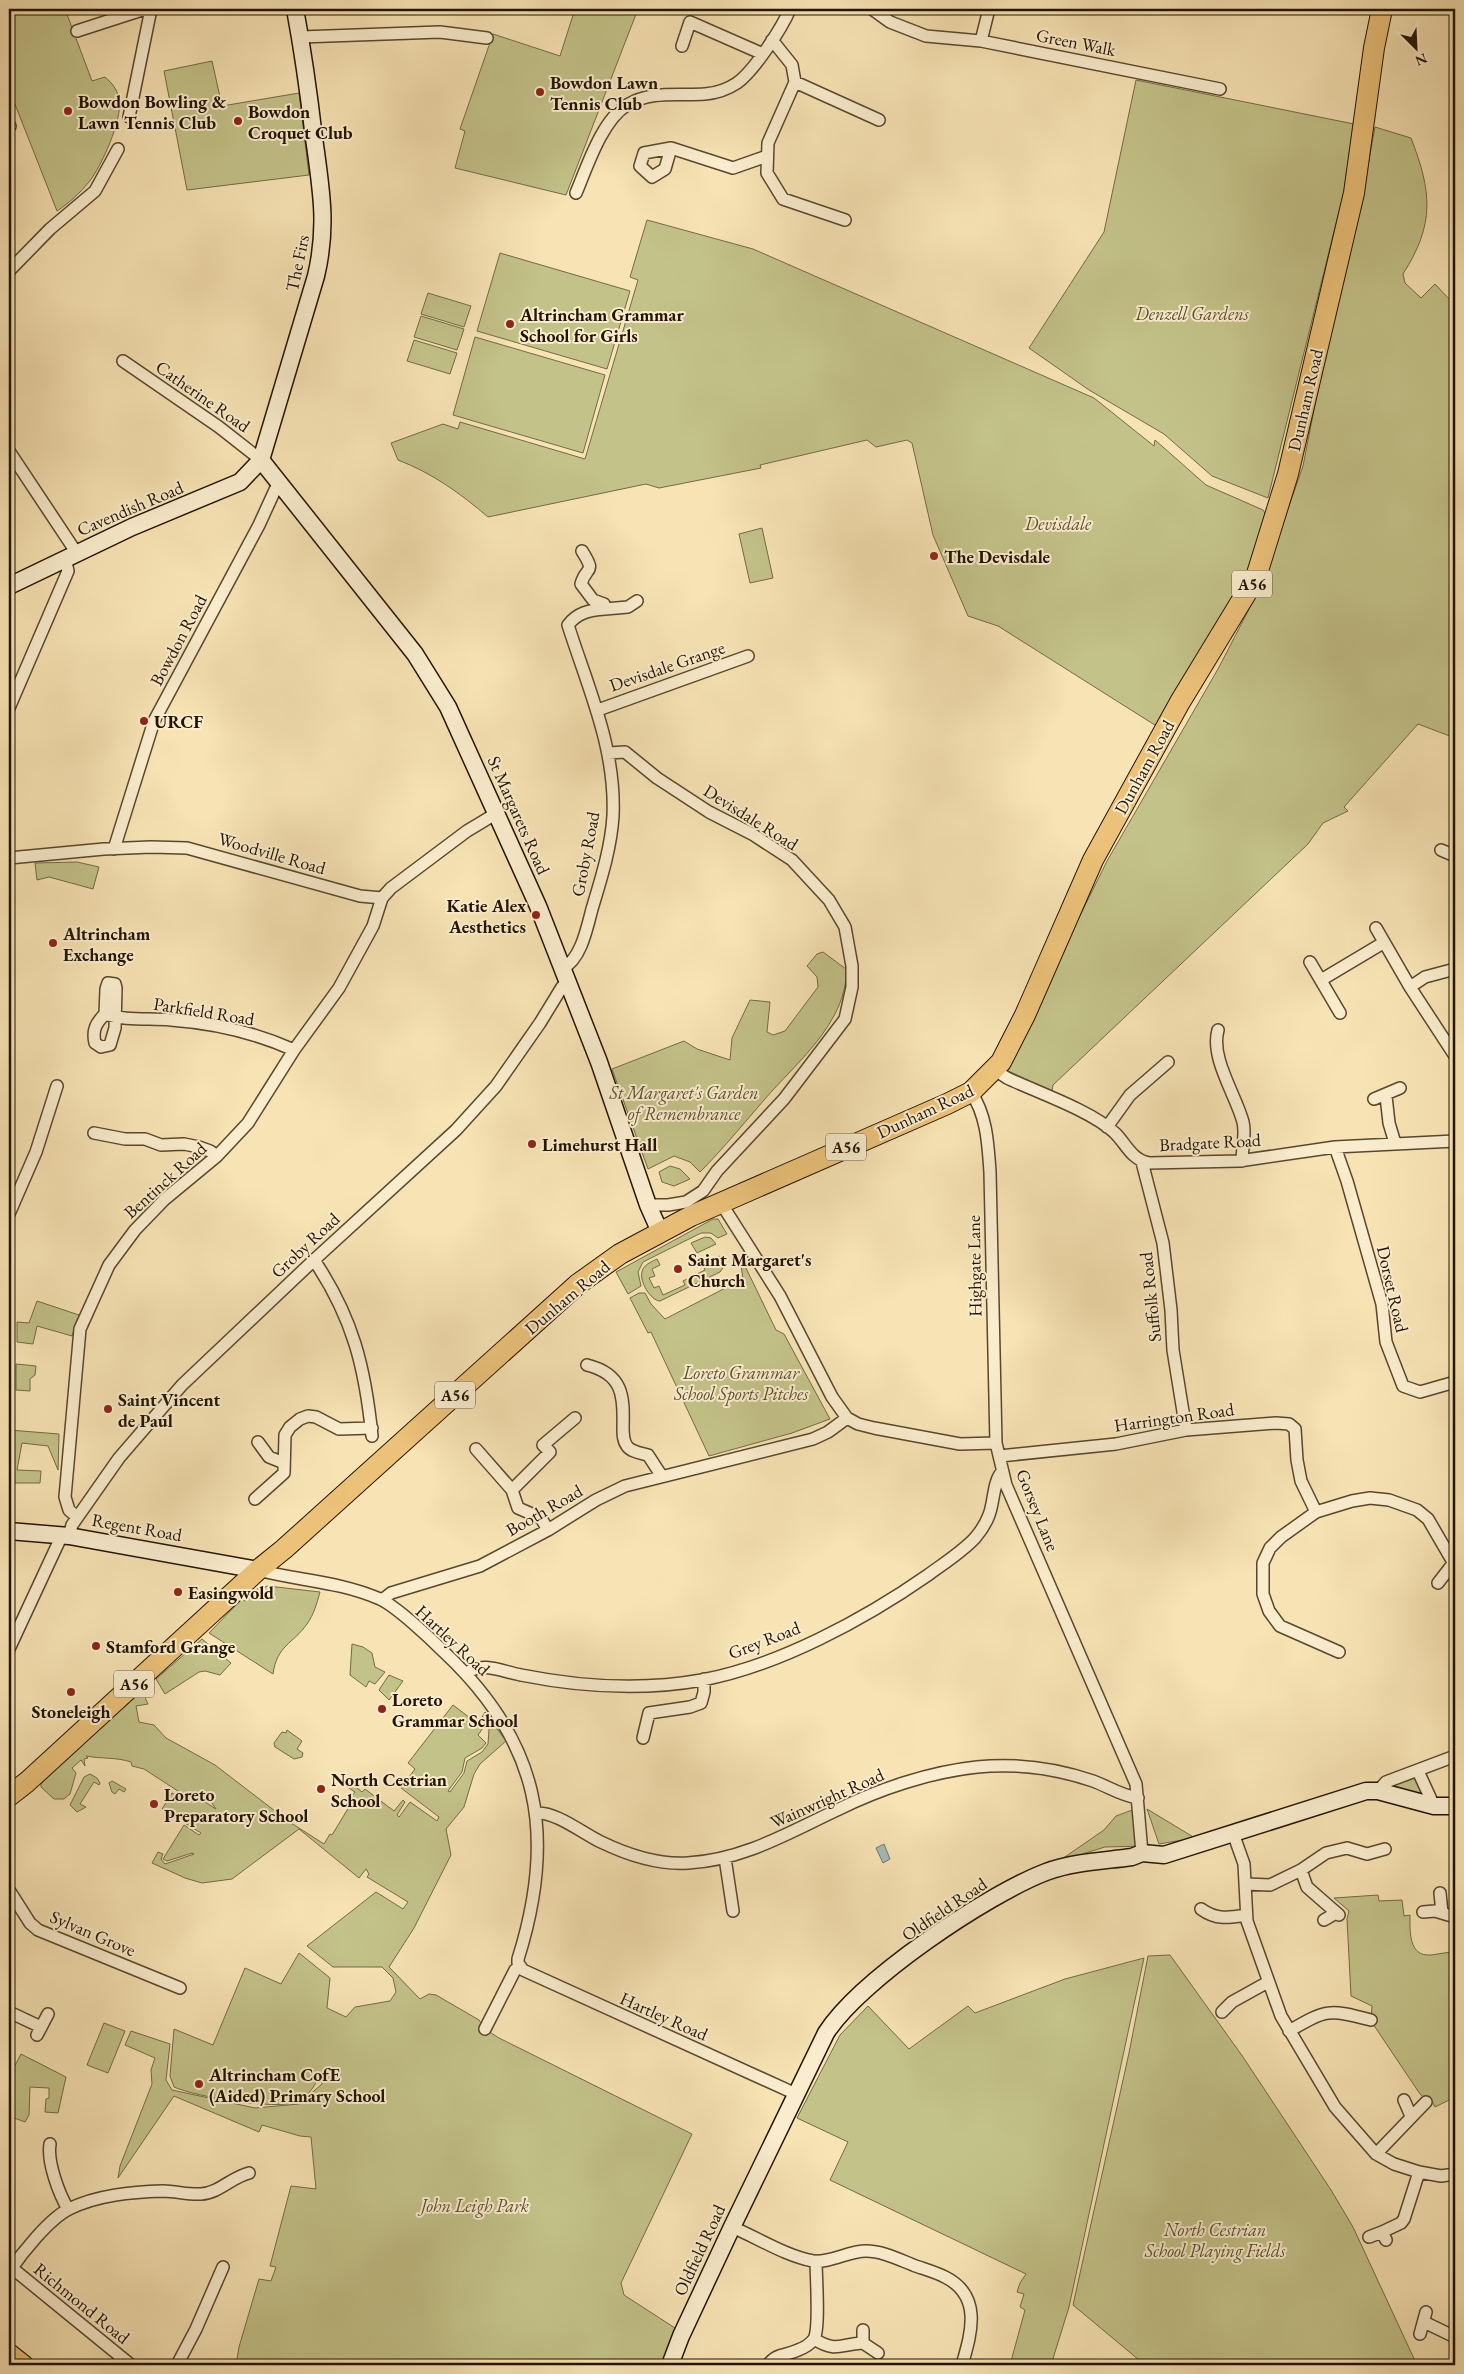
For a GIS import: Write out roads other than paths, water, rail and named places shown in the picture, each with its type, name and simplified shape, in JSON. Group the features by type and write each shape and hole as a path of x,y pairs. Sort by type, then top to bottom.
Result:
{"highway":[{"name":"Dunham Road","path":"1374,48 1375,9"},
{"name":"Dunham Road","path":"9,1796 27,1782 258,1570 284,1549 578,1284 620,1254 660,1232 971,1092 995,1070 1025,1015 1093,860 1180,702 1256,578 1288,474 1354,193 1374,48 1382,9"},
{"path":"9,2354 23,2365"}],"street":[{"path":"76,31 144,9"},
{"path":"129,117 151,9"},
{"name":"The Firs","path":"261,460 286,383 322,252 324,227 322,195 296,9"},
{"path":"576,193 611,119 626,106 663,93 707,94 727,89 740,81 763,54 790,9"},
{"name":"Green Walk","path":"872,9 890,22 926,36 981,41 1220,89"},
{"path":"981,41 989,9"},
{"path":"101,10 105,22"},
{"path":"682,46 690,22 763,54"},
{"path":"301,37 440,32 487,38"},
{"path":"772,40 792,65 794,82 768,143 767,173 783,198 846,220"},
{"path":"794,82 880,120"},
{"path":"671,148 733,168 767,156"},
{"path":"9,270 50,229 95,191 118,149"},
{"name":"Catherine Road","path":"123,361 218,427 261,460"},
{"path":"9,452 70,555 68,571 9,708"},
{"name":"St Margarets Road","path":"261,460 415,654 448,707 536,900 599,1062 648,1205 660,1232"},
{"name":"Cavendish Road","path":"9,586 70,555 240,482 261,460"},
{"name":"Bowdon Road","path":"114,849 154,721 255,533 275,490 280,485"},
{"path":"582,551 590,564 590,569 581,584 593,600 604,604 604,609 628,607 637,601"},
{"name":"Groby Road","path":"9,1649 66,1536 119,1458 182,1385 314,1260 456,1130 496,1086 540,1023 562,987 590,916 603,870 612,817 608,753 598,710 568,625 575,616 593,610 604,609"},
{"name":"Devisdale Grange","path":"598,710 748,656"},
{"name":"Devisdale Road","path":"608,753 625,752 657,778 708,812 752,834 792,860 829,900 845,927 852,966 852,987 845,1019 784,1099 717,1171 703,1191 686,1202 668,1205 648,1205"},
{"path":"382,898 390,888 467,831 497,813"},
{"name":"Woodville Road","path":"9,858 114,849 187,848 360,896 382,898"},
{"path":"1441,850 1455,856"},
{"name":"Bentinck Road","path":"78,1517 69,1510 64,1497 80,1329 109,1265 135,1230 165,1199 217,1156 248,1123 294,1050 339,988 373,926 382,898"},
{"path":"1376,928 1410,987 1455,1056"},
{"path":"1321,980 1383,942"},
{"path":"1310,962 1340,1013"},
{"path":"1410,987 1425,977 1455,969"},
{"name":"Parkfield Road","path":"110,1016 173,1020 222,1027 273,1041 294,1050"},
{"path":"1213,1034 1220,1062 1244,1124 1242,1161"},
{"path":"1107,1127 1130,1095 1168,1062"},
{"name":"Bradgate Road","path":"995,1070 1019,1084 1087,1114 1107,1127 1142,1162 1242,1161 1335,1147 1455,1141"},
{"path":"9,1214 36,1152 57,1086"},
{"path":"1374,1099 1386,1096 1400,1088"},
{"name":"Highgate Lane","path":"971,1092 982,1113 986,1128 990,1172 996,1443"},
{"path":"1386,1096 1389,1123 1395,1143"},
{"path":"94,1133 125,1139 145,1139 161,1145 184,1144 210,1150 217,1156"},
{"name":"Dorset Road","path":"1335,1147 1347,1181 1379,1295 1386,1342 1403,1386 1420,1392 1455,1382"},
{"name":"Suffolk Road","path":"1142,1162 1163,1243 1171,1310 1173,1350 1186,1430"},
{"path":"721,1203 780,1296 832,1397 848,1418 858,1424 874,1428 960,1444 996,1443"},
{"path":"255,1499 282,1475 286,1433 293,1424 305,1417 316,1417 339,1429 372,1432 364,1370 354,1338 328,1281 314,1260"},
{"path":"587,1365 605,1372 617,1383 623,1398 624,1438 626,1445 631,1450 648,1455 661,1476"},
{"path":"512,1490 550,1452 544,1445 575,1418"},
{"name":"Booth Road","path":"382,1600 390,1592 480,1566 548,1530 596,1500 625,1486 813,1439 828,1432 848,1418"},
{"name":"Harrington Road","path":"1000,1456 1116,1444 1186,1430 1276,1423 1292,1425 1295,1429 1296,1460 1301,1481 1316,1512"},
{"path":"258,1442 269,1457 284,1463"},
{"name":"Gorsey Lane","path":"996,1443 1006,1485 1136,1784 1142,1853"},
{"path":"476,1449 512,1490 518,1508 542,1518 548,1530"},
{"name":"Grey Road","path":"467,1673 479,1667 590,1686 655,1686 704,1679 765,1661 853,1621 913,1585 975,1538 989,1515 998,1477 1002,1472"},
{"path":"1340,1654 1280,1626 1268,1611 1263,1594 1263,1562 1270,1548 1281,1537 1316,1512 1352,1501 1370,1498 1401,1504 1417,1510 1428,1520 1454,1561 1438,1583"},
{"name":"Regent Road","path":"9,1531 66,1536 258,1570"},
{"path":"258,1570 339,1584 382,1600"},
{"name":"Hartley Road","path":"382,1600 428,1637 467,1673 487,1698 512,1735 529,1778 536,1813 538,1868 530,1918 518,1959 520,1967 538,1977 796,2094"},
{"path":"643,1738 650,1713 690,1707 702,1703 704,1679"},
{"name":"Oldfield Road","path":"670,2365 681,2336 732,2227 826,2033 835,2021 865,1992 932,1939 984,1904 1045,1873 1062,1867 1142,1853 1164,1855 1355,1793 1378,1791 1386,1782 1455,1756"},
{"name":"Wainwright Road","path":"536,1813 546,1813 602,1842 642,1858 665,1863 688,1863 725,1858 781,1838 838,1809 891,1788 919,1779 978,1767 1050,1768 1138,1798"},
{"path":"1418,1771 1434,1806"},
{"path":"1378,1791 1434,1806 1455,1806"},
{"path":"1233,1833 1244,1864 1246,1915 1268,1982 1289,2031 1335,2107 1376,2154 1394,2164 1419,2172 1441,2176 1455,2174"},
{"path":"1246,1884 1270,1885 1301,1870 1326,1853 1347,1848 1367,1854 1386,1850"},
{"path":"725,1858 733,1911"},
{"path":"1301,1870 1308,1887 1338,1914 1324,1920"},
{"name":"Sylvan Grove","path":"9,1890 30,1923 38,1930 180,1988"},
{"path":"1440,1893 1442,1912"},
{"path":"1201,1908 1209,1914 1222,1918 1246,1915"},
{"path":"1422,1912 1442,1912 1455,1917"},
{"name":"Hartley Road","path":"485,2029 515,1970 520,1967"},
{"path":"1222,2012 1232,2002 1268,1982"},
{"path":"9,2012 39,2031 48,2014"},
{"path":"1289,2031 1320,2014 1329,2012 1338,2012 1370,2020"},
{"path":"1404,2100 1411,2116"},
{"path":"1376,2154 1426,2102"},
{"path":"50,2144 60,2196 68,2209"},
{"path":"1369,2237 1384,2236 1401,2223 1419,2172"},
{"path":"10,2270 52,2222 68,2209 110,2196 164,2191 201,2194 216,2191 239,2175 249,2173"},
{"path":"732,2227 801,2258 816,2261 855,2252 874,2251 953,2282 967,2299 973,2321 962,2365"},
{"path":"768,2365 775,2357 796,2352 814,2338 817,2326 816,2261"},
{"path":"177,2365 196,2329 223,2267"},
{"name":"Richmond Road","path":"10,2270 131,2365"},
{"path":"1420,2334 1425,2317 1455,2337"},
{"path":"863,2330 863,2343"},
{"path":"814,2338 827,2347 836,2348 863,2343 878,2353"}],"water":[{"path":"884,1844 890,1859 883,1863 876,1848"}],"place":[{"name":"Bowdon Lawn Tennis Club","path":"540,92"},
{"name":"Bowdon Bowling & Lawn Tennis Club","path":"68,111"},
{"name":"Bowdon Croquet Club","path":"238,121"},
{"name":"Altrincham Grammar School for Girls","path":"510,324"},
{"name":"The Devisdale","path":"934,556"},
{"name":"URCF","path":"144,721"},
{"name":"Katie Alex Aesthetics","path":"536,915"},
{"name":"Altrincham Exchange","path":"53,943"},
{"name":"Limehurst Hall","path":"532,1144"},
{"name":"Saint Margaret's Church","path":"678,1269"},
{"name":"Saint Vincent de Paul","path":"108,1409"},
{"name":"Easingwold","path":"178,1592"},
{"name":"Stamford Grange","path":"96,1646"},
{"name":"Stoneleigh","path":"71,1692"},
{"name":"Loreto Grammar School","path":"382,1709"},
{"name":"North Cestrian School","path":"321,1789"},
{"name":"Loreto Preparatory School","path":"154,1804"},
{"name":"Altrincham CofE (Aided) Primary School","path":"199,2084"}],"park label":[{"name":"Denzell Gardens","path":"1192,313"},
{"name":"Devisdale","path":"1058,523"},
{"name":"St Margaret's Garden of Remembrance","path":"684,1102"},
{"name":"Loreto Grammar School Sports Pitches","path":"741,1382"},
{"name":"John Leigh Park","path":"475,2205"},
{"name":"North Cestrian School Playing Fields","path":"1215,2239"}]}
